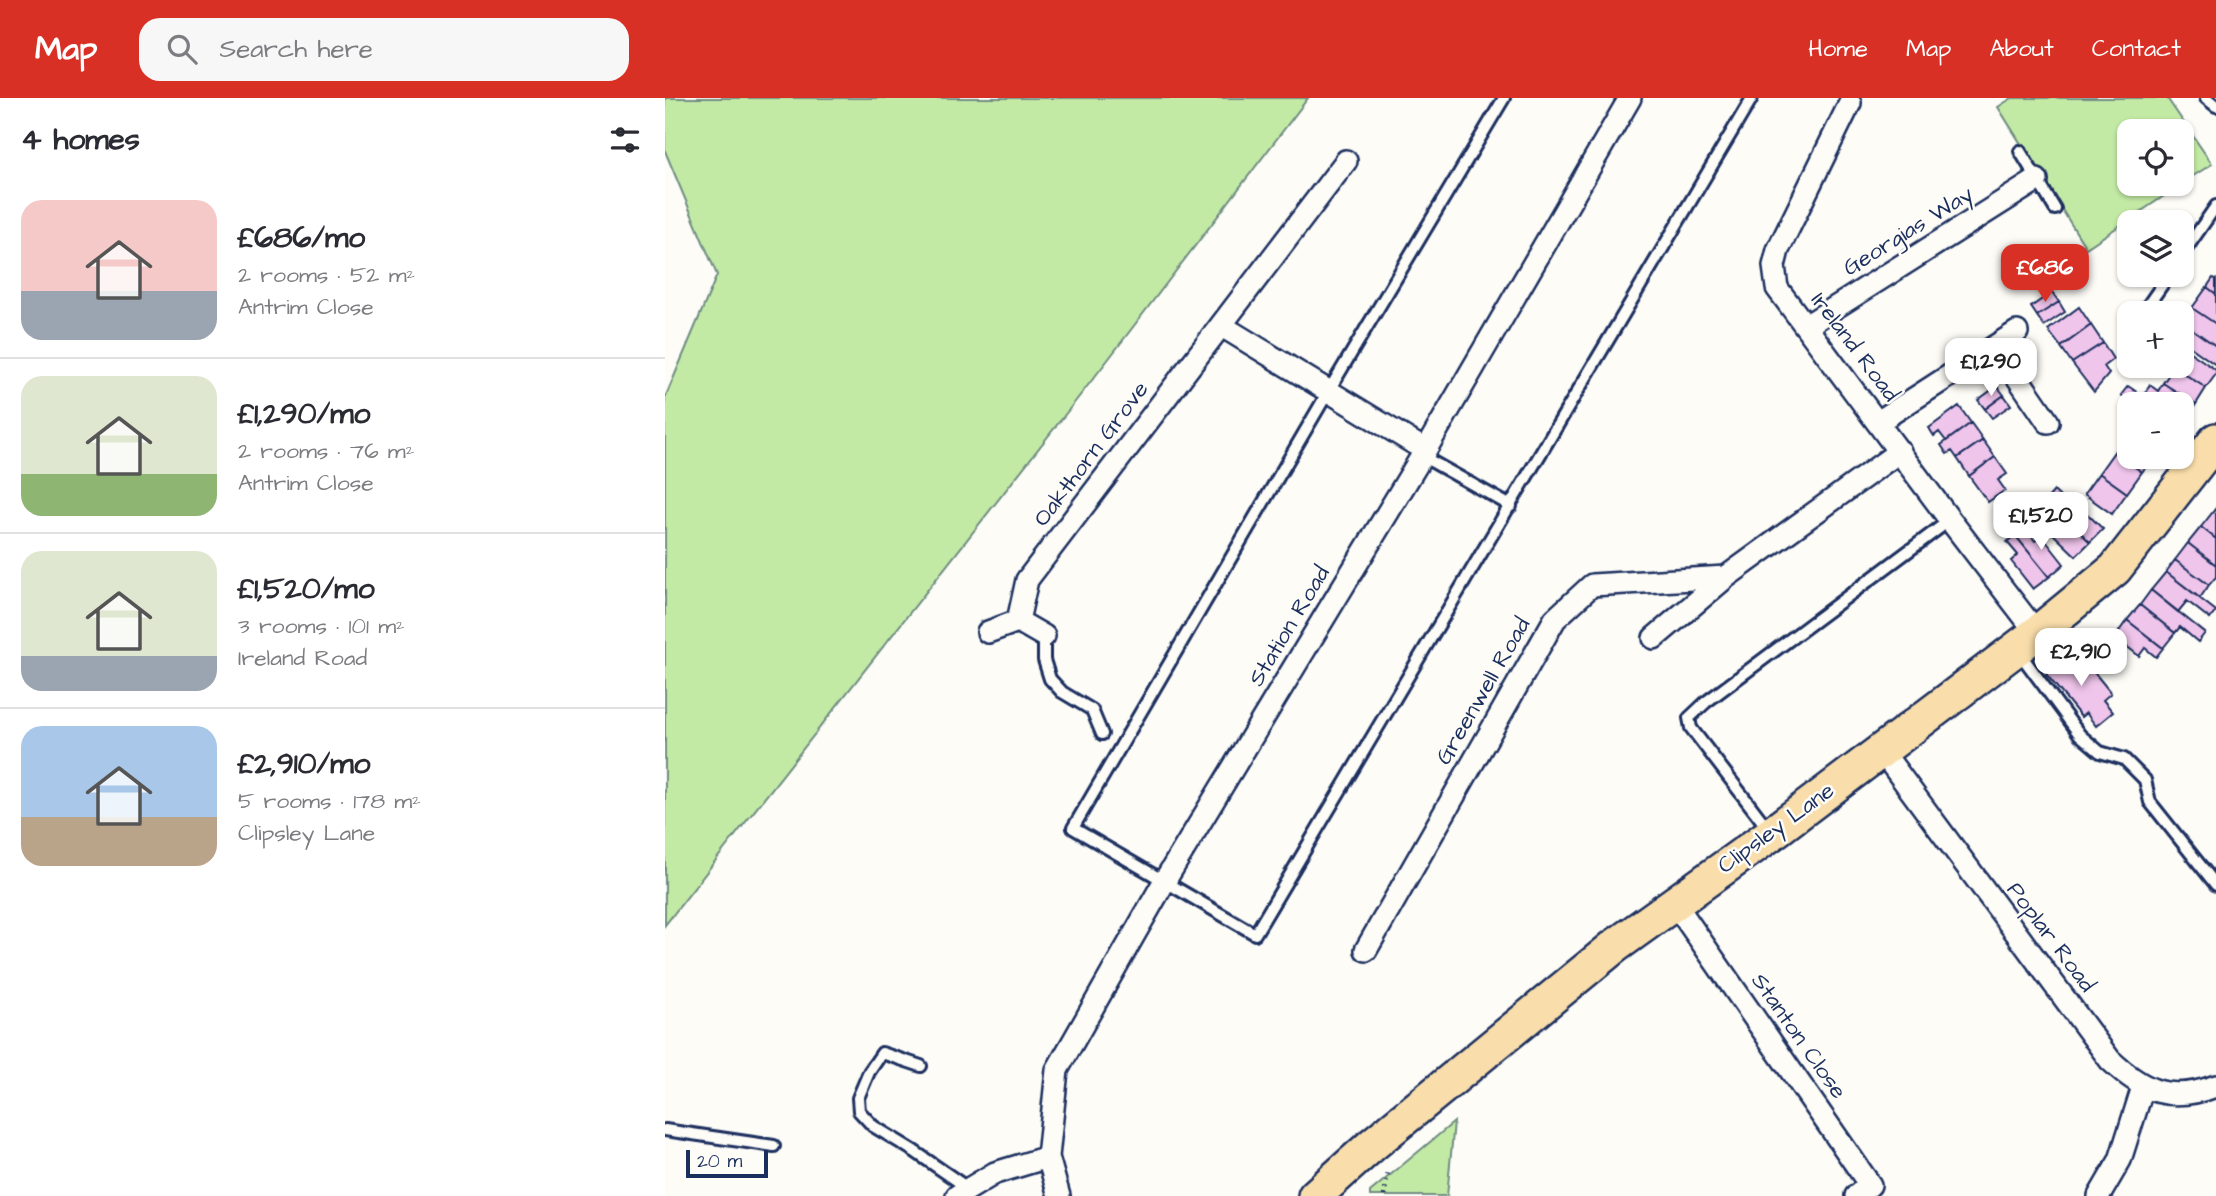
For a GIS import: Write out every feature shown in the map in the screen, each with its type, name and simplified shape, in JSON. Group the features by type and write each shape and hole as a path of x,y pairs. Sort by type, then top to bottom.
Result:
{"main road":[{"name":"Clipsley Lane","path":"1315,1196 1372,1145 1558,991 2027,641 2115,569 2216,440"}],"street":[{"name":"Station Road","path":"1059,1196 1048,1157 1057,1070 1164,882 1424,453 1630,98"},
{"name":"Ireland Road","path":"1850,103 1777,250 1774,266 1777,288 1950,520 2027,641"},
{"name":"Oakthorn Grove","path":"1018,621 1027,580 1346,161"},
{"name":"Georgias Way","path":"1806,326 2037,180"},
{"path":"1222,326 1424,453"},
{"path":"1878,422 2017,332"},
{"path":"1996,346 2048,422"},
{"path":"1654,638 1726,577 1900,451"},
{"name":"Greenwell Road","path":"1366,950 1555,619 1592,585 1726,577"},
{"path":"988,632 1018,621 1044,636"},
{"name":"Poplar Road","path":"1881,751 2110,1060 2143,1087 2160,1094 2202,1091 2216,1086"},
{"name":"Stanton Close","path":"1674,902 1870,1185 1856,1196"},
{"path":"2099,1196 2120,1160 2143,1087"},
{"path":"963,1192 995,1173 1048,1157"}],"lane":[{"path":"1504,98 1073,828 1255,934 1752,98"},
{"path":"2206,98 2216,106"},
{"path":"2020,151 2055,209"},
{"path":"2194,238 2216,206"},
{"path":"1424,453 1511,506"},
{"path":"1771,834 1691,728 1689,718 1706,702 1950,520"},
{"path":"1044,636 1044,660 1050,678 1062,692 1092,710 1102,734"},
{"path":"2027,641 2080,735 2100,752 2124,759 2145,780 2150,802 2216,885"},
{"path":"921,1066 882,1053 869,1072 858,1098 859,1111 873,1126 963,1192"},
{"path":"665,1130 774,1146"}],"green space":[{"path":"665,98 1308,98 1107,361 665,925 665,398 717,275 665,151"},
{"path":"2012,98 2167,98 2181,119 2117,119 2117,196 2164,196 2143,210 2117,210 2117,227 2086,248 1998,107"},
{"path":"2194,138 2212,164 2194,175"},
{"path":"1454,1122 1447,1196 1370,1196 1370,1192"}],"building":[{"path":"2213,278 2216,279 2216,294 2207,287"},
{"path":"2207,287 2216,294 2216,324 2194,309"},
{"path":"2052,292 2059,302 2037,316 2031,307"},
{"path":"2059,302 2065,312 2044,326 2037,316"},
{"path":"2079,307 2091,325 2061,347 2048,330"},
{"path":"2194,309 2216,324 2216,346 2194,330"},
{"path":"2091,325 2103,343 2072,363 2061,347"},
{"path":"2194,330 2216,346 2216,365 2194,349"},
{"path":"2103,343 2113,359 2104,366 2109,374 2094,392 2072,363"},
{"path":"2194,355 2216,370 2206,388 2191,378 2194,378"},
{"path":"2166,378 2191,378 2206,388 2196,404 2194,392 2177,392 2163,383"},
{"path":"2163,383 2177,392 2146,392 2150,385 2158,391"},
{"path":"1997,386 2004,395 1985,409 1978,400"},
{"path":"2128,386 2137,392 2123,392"},
{"path":"2004,395 2011,405 1992,418 1985,409"},
{"path":"1959,406 1971,423 1946,441 1939,432 1934,436 1929,428"},
{"path":"1971,423 1983,440 1957,458 1952,451 1947,454 1941,445"},
{"path":"1983,440 1995,457 1969,476 1957,458"},
{"path":"2114,452 2117,454 2117,469 2138,469 2142,472 2127,493 2099,473"},
{"path":"1995,457 2007,474 1998,480 2005,490 1988,502 1969,476"},
{"path":"2099,473 2127,493 2112,514 2084,494"},
{"path":"2054,491 2072,509 2076,503 2103,529 2090,542 2047,499"},
{"path":"2047,499 2090,542 2076,556 2050,531 2058,523 2041,506"},
{"path":"2216,508 2216,539 2201,527"},
{"path":"2201,527 2216,539 2216,565 2188,543"},
{"path":"2025,528 2035,541 2042,536 2064,564 2049,577 2015,535"},
{"path":"2015,535 2049,577 2033,589 2011,561 2018,555 2007,542"},
{"path":"2188,543 2216,565 2216,577 2209,585 2175,560"},
{"path":"2175,560 2209,585 2200,598 2166,572"},
{"path":"2166,572 2216,611 2210,619 2187,601 2178,612 2151,590"},
{"path":"2151,590 2205,633 2198,642 2180,627 2175,633 2140,605"},
{"path":"2140,605 2175,633 2163,648 2127,620"},
{"path":"2127,620 2163,648 2156,657 2145,648 2139,656 2115,637"},
{"path":"2076,650 2111,693 2103,700 2113,712 2096,726 2086,713 2081,717 2046,674"}]}
